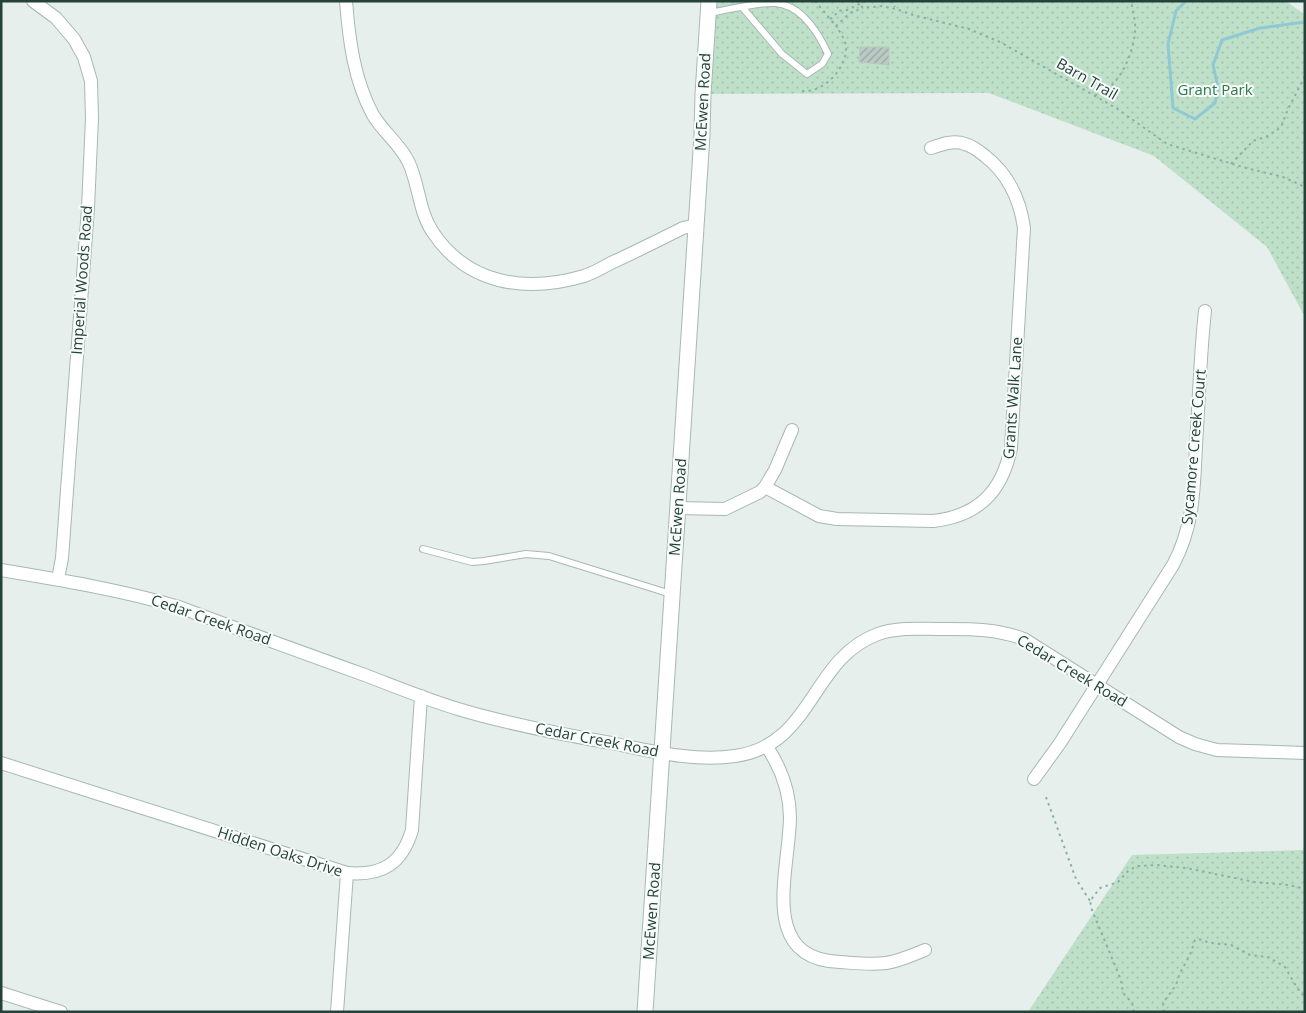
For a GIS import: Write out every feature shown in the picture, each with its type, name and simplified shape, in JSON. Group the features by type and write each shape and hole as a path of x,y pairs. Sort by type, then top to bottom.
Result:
{"street":[{"name":"Imperial Woods Road","path":"33,1 67,29 84,57 91,81 92,118 88,208 62,558 58,580"},
{"path":"48,12 56,1"},
{"path":"346,1 353,57 359,82 374,116 409,163 421,206 432,230 448,252 478,274 488,278 523,284 557,282 585,276 683,228 696,225"},
{"name":"McEwen Road","path":"645,1012 702,136 708,7"},
{"name":"Grants Walk Lane","path":"765,487 825,518 933,521 947,519 973,509 992,493 1002,479 1011,448 1024,228 1022,214 1018,201 1005,177 980,152 965,144 948,142 931,148"},
{"name":"Sycamore Creek Court","path":"1034,779 1060,743 1173,565 1187,534 1191,517 1195,468 1205,311"},
{"path":"678,508 725,508 760,492 775,470 792,430"},
{"name":"Cedar Creek Road","path":"1,570 139,596 179,607 458,709 506,722 662,753 720,758 737,756 767,747 779,739 793,724 808,705 825,676 848,651 860,642 878,634 908,629 989,630 1011,634 1024,639 1179,737 1195,744 1216,750 1305,753"},
{"name":"Hidden Oaks Drive","path":"1,763 347,874 361,875 375,872 388,866 404,851 409,841 412,830 421,696"},
{"path":"767,747 780,769 789,801 790,818 784,918 786,927 796,946 804,953 825,962 876,964 900,960 925,950"},
{"path":"337,1012 347,874"},
{"path":"1,993 61,1012"}],"lane":[{"path":"708,7 742,7 776,3 799,11 820,36 828,54 822,64 807,74 782,54 742,7"},
{"path":"423,549 472,562 484,562 526,554 544,555 673,595"}],"path":[{"path":"815,1 836,26 850,13 863,8 858,3"},
{"path":"830,19 838,11 847,10 858,3 866,1"},
{"path":"890,1 896,9"},
{"path":"1093,95 1102,93 1111,86 1119,76 1130,52 1135,32 1131,1"},
{"name":"Barn Trail","path":"863,8 882,6 969,29 1000,42 1116,108 1167,144 1231,164 1283,177 1305,187"},
{"path":"1231,164 1254,142 1281,128 1288,108 1305,76"},
{"path":"1046,797 1076,879 1090,901 1121,980 1123,992 1132,1003 1134,1012"},
{"path":"1090,901 1100,888 1118,882 1129,870 1138,866 1156,865 1186,868 1254,882 1289,885 1305,889"},
{"path":"1164,1012 1163,1003 1176,985 1180,972 1190,956 1195,940 1198,939 1211,943 1231,945 1250,955 1268,957 1285,967 1297,988 1305,996"}],"green space":[{"name":"Grant Park","path":"709,1 1286,1 1305,15 1305,317 1267,247 1154,156 989,93 703,94"},
{"path":"1305,850 1305,1012 1028,1012 1132,855"}],"building":[{"path":"860,47 889,47 889,65 859,62"}],"waterway":[{"path":"1186,1 1176,11 1168,44 1173,108 1195,119 1215,103 1218,88 1213,65 1222,40 1260,28 1305,22"}]}
